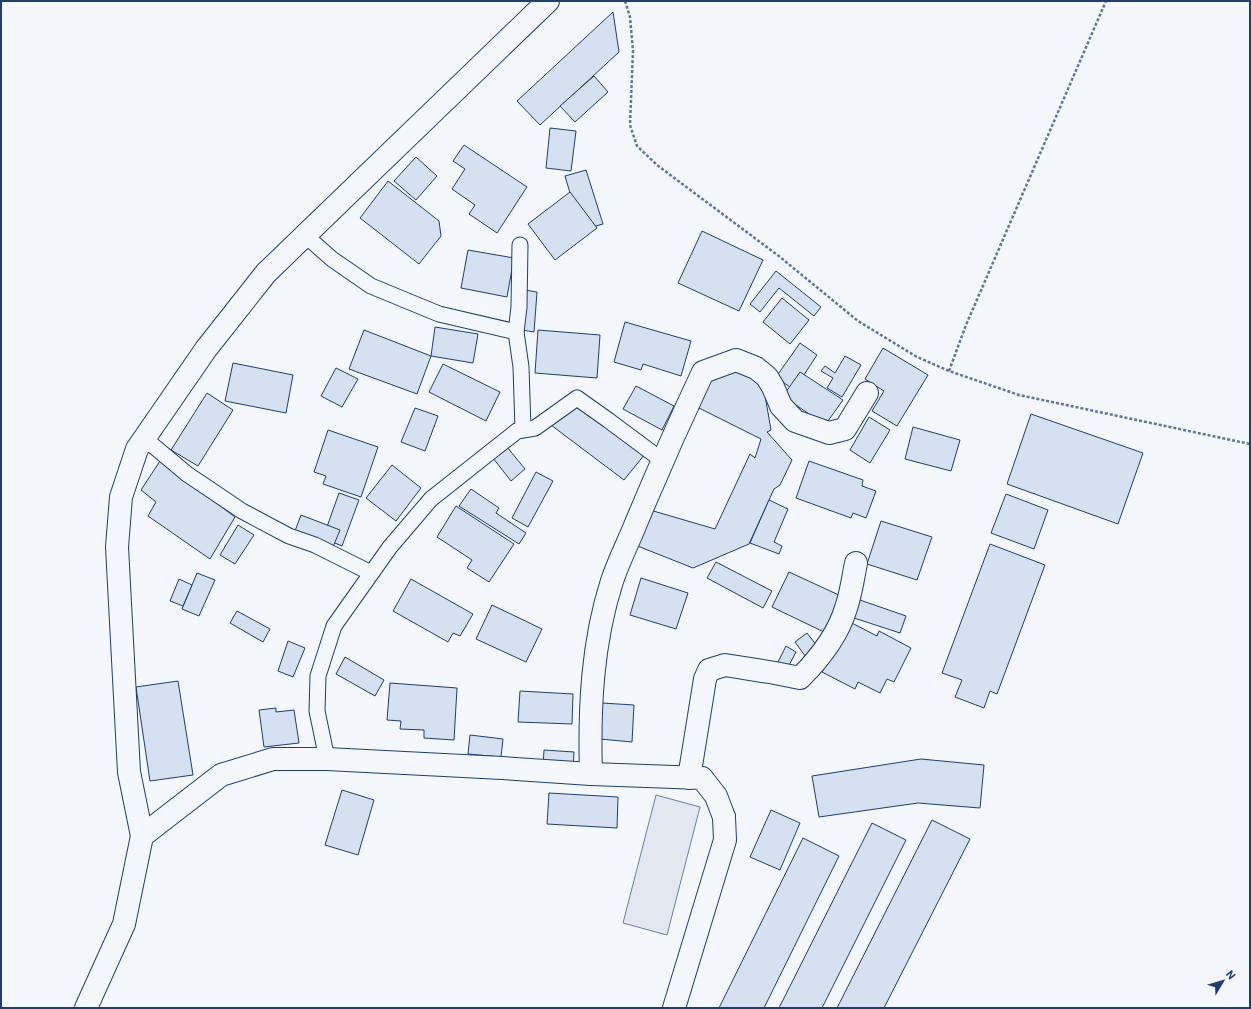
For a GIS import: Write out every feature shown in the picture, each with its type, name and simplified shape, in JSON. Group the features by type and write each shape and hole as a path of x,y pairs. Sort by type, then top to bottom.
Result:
{"street":[{"path":"86,1008 124,924 142,836 129,772 117,547 121,497 137,449 206,349 266,274 548,1"},
{"path":"591,774 590,727 592,696 600,633 612,581 703,372 736,360 756,368 767,377 781,406 795,422 829,433 844,429 867,393"},
{"path":"689,778 705,679 709,670 725,665 800,678 819,659 846,610 856,563"},
{"path":"142,836 221,775 273,759 327,759 591,774 702,778 716,796 724,817 724,840 674,1008"}],"lane":[{"path":"306,236 332,259 371,286 439,314 516,332"},
{"path":"520,245 516,332 521,368 524,430"},
{"path":"327,759 317,711 318,676 334,626 390,547 431,499 517,431 535,428 577,398 663,461"},
{"path":"144,438 187,474 242,512 289,536 315,545 371,573"}],"path":[{"path":"625,1 630,18 633,51 630,125 637,146 657,165 780,258 858,321 916,357 949,371 1019,395 1250,444"},
{"path":"949,371 966,324 1106,1"}],"shaded area":[{"path":"656,795 700,807 667,935 623,923"}],"building":[{"path":"613,12 619,52 540,125 517,101"},
{"path":"594,76 608,92 575,122 560,106"},
{"path":"550,128 576,131 571,171 546,168"},
{"path":"464,145 527,187 497,233 469,214 475,205 452,189 465,169 453,161"},
{"path":"416,157 437,176 416,200 394,181"},
{"path":"586,170 603,224 581,230 565,176"},
{"path":"388,181 439,221 441,236 419,264 360,218"},
{"path":"570,192 597,228 555,260 528,224"},
{"path":"702,231 763,260 739,311 678,283"},
{"path":"468,250 514,258 507,297 461,288"},
{"path":"776,271 821,307 814,316 779,288 760,312 750,304"},
{"path":"525,290 537,292 534,332 522,330"},
{"path":"782,298 809,320 790,344 763,322"},
{"path":"625,322 691,341 681,376 643,364 641,370 614,362"},
{"path":"435,327 478,334 473,363 431,356"},
{"path":"364,330 431,356 417,394 349,369"},
{"path":"538,330 600,335 597,378 535,373"},
{"path":"800,343 817,355 794,390 776,377"},
{"path":"883,348 928,375 897,426 872,411 884,391 865,379"},
{"path":"845,356 861,365 842,397 827,388 833,378 821,371 825,366 835,373"},
{"path":"233,363 293,375 286,413 225,401"},
{"path":"443,364 500,392 486,421 429,392"},
{"path":"727,367 749,374 763,384 771,430 767,432 792,460 780,485 774,489 749,544 693,568 635,545 650,510 715,529 750,454 755,458 761,439 695,406 711,376"},
{"path":"336,368 358,379 342,407 321,396"},
{"path":"800,372 843,400 825,425 783,396"},
{"path":"636,386 674,406 662,430 623,409"},
{"path":"207,393 233,410 198,466 171,450"},
{"path":"576,404 645,454 624,480 551,425"},
{"path":"415,408 438,416 425,451 401,442"},
{"path":"1031,414 1143,453 1118,524 1007,484"},
{"path":"869,417 890,430 870,463 850,450"},
{"path":"913,427 960,440 951,471 905,459"},
{"path":"328,430 378,447 361,497 323,484 326,476 314,472"},
{"path":"507,447 525,469 511,481 493,458"},
{"path":"160,461 235,517 210,559 148,516 156,502 141,490"},
{"path":"809,461 863,480 862,486 876,491 866,518 853,513 851,518 796,498"},
{"path":"392,465 421,488 396,521 366,498"},
{"path":"536,472 553,481 528,527 512,518"},
{"path":"471,489 499,508 496,513 526,533 519,544 459,506"},
{"path":"339,493 359,500 342,546 323,538"},
{"path":"1006,494 1048,510 1034,549 991,533"},
{"path":"769,500 788,509 774,542 782,546 779,554 750,543"},
{"path":"456,506 514,544 489,582 467,568 472,560 437,537"},
{"path":"301,515 340,530 333,547 295,531"},
{"path":"881,521 932,537 917,580 867,564"},
{"path":"238,525 254,535 235,564 220,555"},
{"path":"990,544 1045,565 997,694 990,691 984,708 955,697 962,680 942,673"},
{"path":"716,562 772,591 763,608 707,578"},
{"path":"789,572 841,596 824,632 772,607"},
{"path":"197,573 215,580 199,616 182,609"},
{"path":"641,578 688,593 676,629 630,615"},
{"path":"179,579 192,585 183,606 170,601"},
{"path":"411,579 473,614 460,636 453,633 448,642 393,611"},
{"path":"857,599 906,616 900,633 851,617"},
{"path":"492,605 542,629 526,662 476,639"},
{"path":"237,611 270,629 263,642 230,623"},
{"path":"848,621 877,636 879,631 911,648 894,682 887,679 880,693 858,682 855,689 822,672"},
{"path":"807,633 821,651 808,660 795,642"},
{"path":"288,641 305,648 293,677 278,671"},
{"path":"786,646 796,652 786,671 776,666"},
{"path":"345,657 384,680 375,696 336,674"},
{"path":"178,681 193,775 150,781 136,687"},
{"path":"390,683 457,688 454,740 424,738 424,730 400,729 401,721 387,720"},
{"path":"520,691 573,694 572,724 518,722"},
{"path":"602,703 634,705 632,742 600,739"},
{"path":"276,708 276,712 294,710 299,743 264,747 259,710"},
{"path":"470,735 503,739 501,757 468,754"},
{"path":"544,750 574,752 573,768 543,766"},
{"path":"921,759 984,765 980,808 918,803 819,817 812,776"},
{"path":"342,790 374,800 358,855 325,845"},
{"path":"549,793 618,797 617,828 547,824"},
{"path":"771,810 800,823 780,870 750,857"},
{"path":"932,820 970,839 884,1008 837,1008"},
{"path":"872,823 906,840 822,1008 779,1008"},
{"path":"803,838 839,856 764,1008 719,1008"}]}
